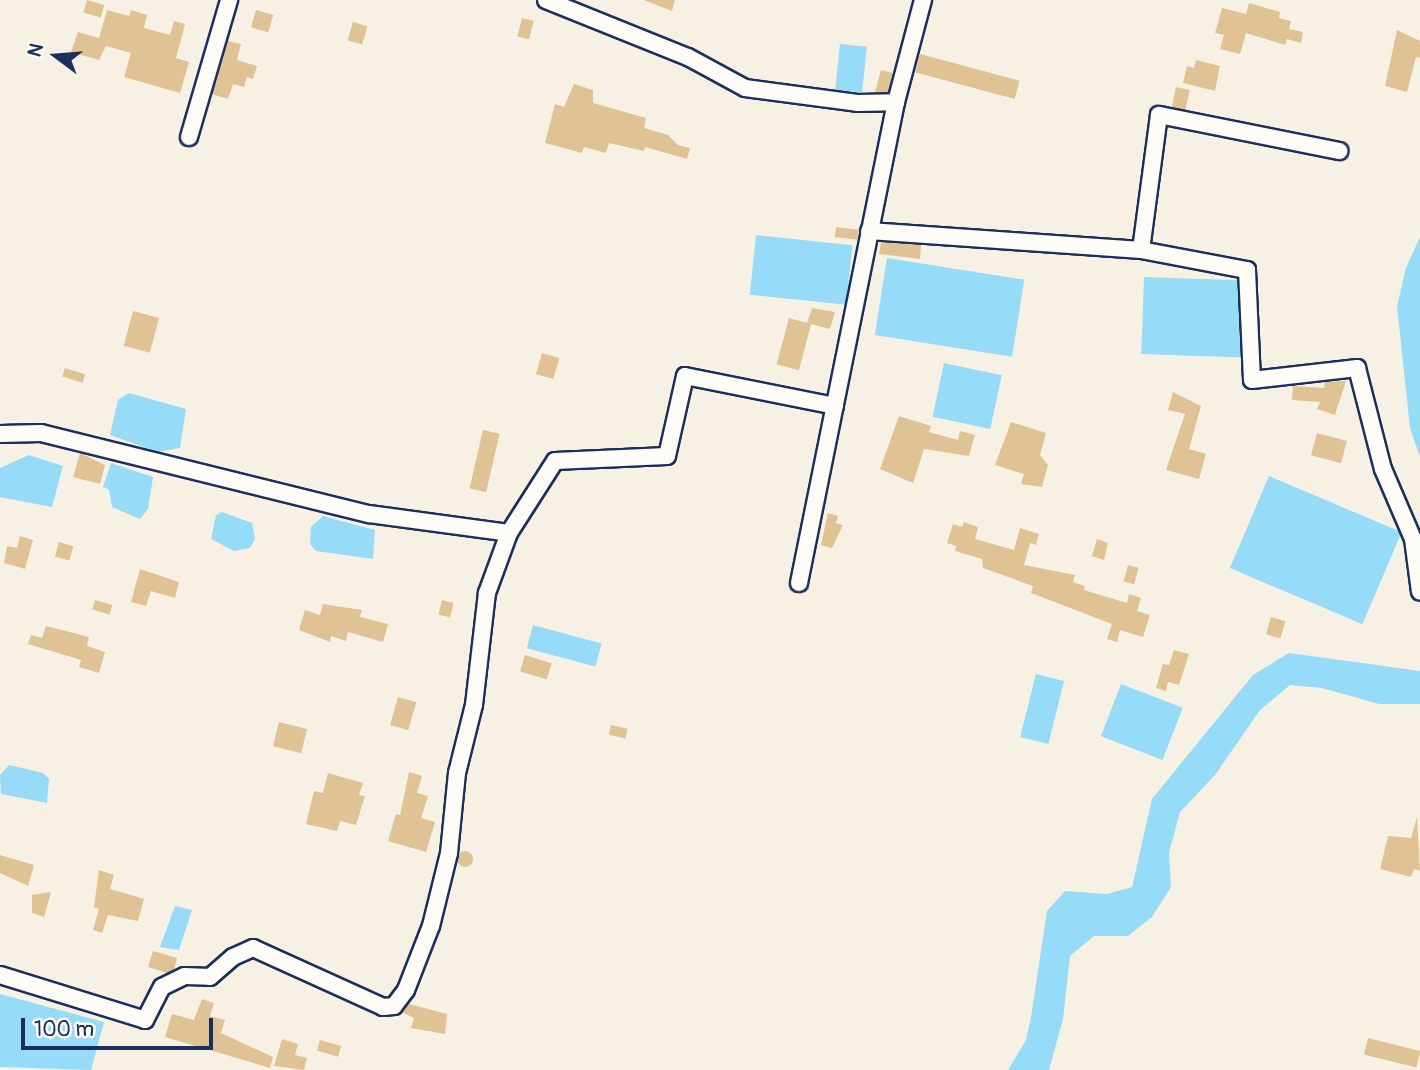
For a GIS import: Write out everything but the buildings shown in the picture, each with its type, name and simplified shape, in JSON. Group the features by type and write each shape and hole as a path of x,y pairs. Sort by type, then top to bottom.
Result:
{"street":[{"path":"189,137 229,0"},
{"path":"546,0 688,57 745,88 857,103 896,102"},
{"path":"799,583 896,102 923,0"},
{"path":"1141,250 1159,115 1339,151"},
{"path":"869,231 1141,250 1247,270 1252,380 1357,368 1382,469 1413,538 1420,592"},
{"path":"0,975 145,1020 162,987 185,976 210,976 233,957 253,948 383,1007 394,1006 406,990 431,926 449,853 457,773 474,705 487,593 509,533 555,461 667,456 685,376 835,406"},
{"path":"0,434 41,433 369,514 509,533"}],"water":[{"path":"840,44 867,47 862,93 835,90"},
{"path":"756,235 852,245 846,305 750,295"},
{"path":"1420,237 1420,457 1410,428 1397,306 1406,268"},
{"path":"887,258 1024,280 1012,357 875,335"},
{"path":"1144,277 1246,281 1243,358 1141,354"},
{"path":"944,363 1002,375 990,429 933,417"},
{"path":"129,393 186,409 180,448 158,452 110,435 118,400"},
{"path":"29,455 63,466 52,507 0,497 0,468"},
{"path":"111,463 153,477 148,509 140,519 112,507 109,490 103,487"},
{"path":"1269,476 1402,532 1362,624 1230,568"},
{"path":"222,512 252,523 255,539 250,548 234,551 211,539 216,515"},
{"path":"323,516 375,530 373,559 316,551 310,544 311,527"},
{"path":"533,625 602,643 595,667 527,648"},
{"path":"1289,653 1420,671 1420,704 1379,704 1322,688 1290,685 1260,710 1215,775 1180,812 1169,853 1171,887 1152,917 1128,936 1094,936 1070,956 1063,1019 1049,1070 1008,1070 1026,1040 1047,911 1065,891 1107,894 1132,887 1152,799 1253,675"},
{"path":"1036,674 1064,681 1048,744 1020,737"},
{"path":"1121,684 1183,708 1163,760 1101,736"},
{"path":"9,765 43,773 49,779 47,803 1,794 0,775"},
{"path":"175,906 192,910 179,950 160,947"},
{"path":"0,994 104,1022 91,1070 0,1067"}]}
